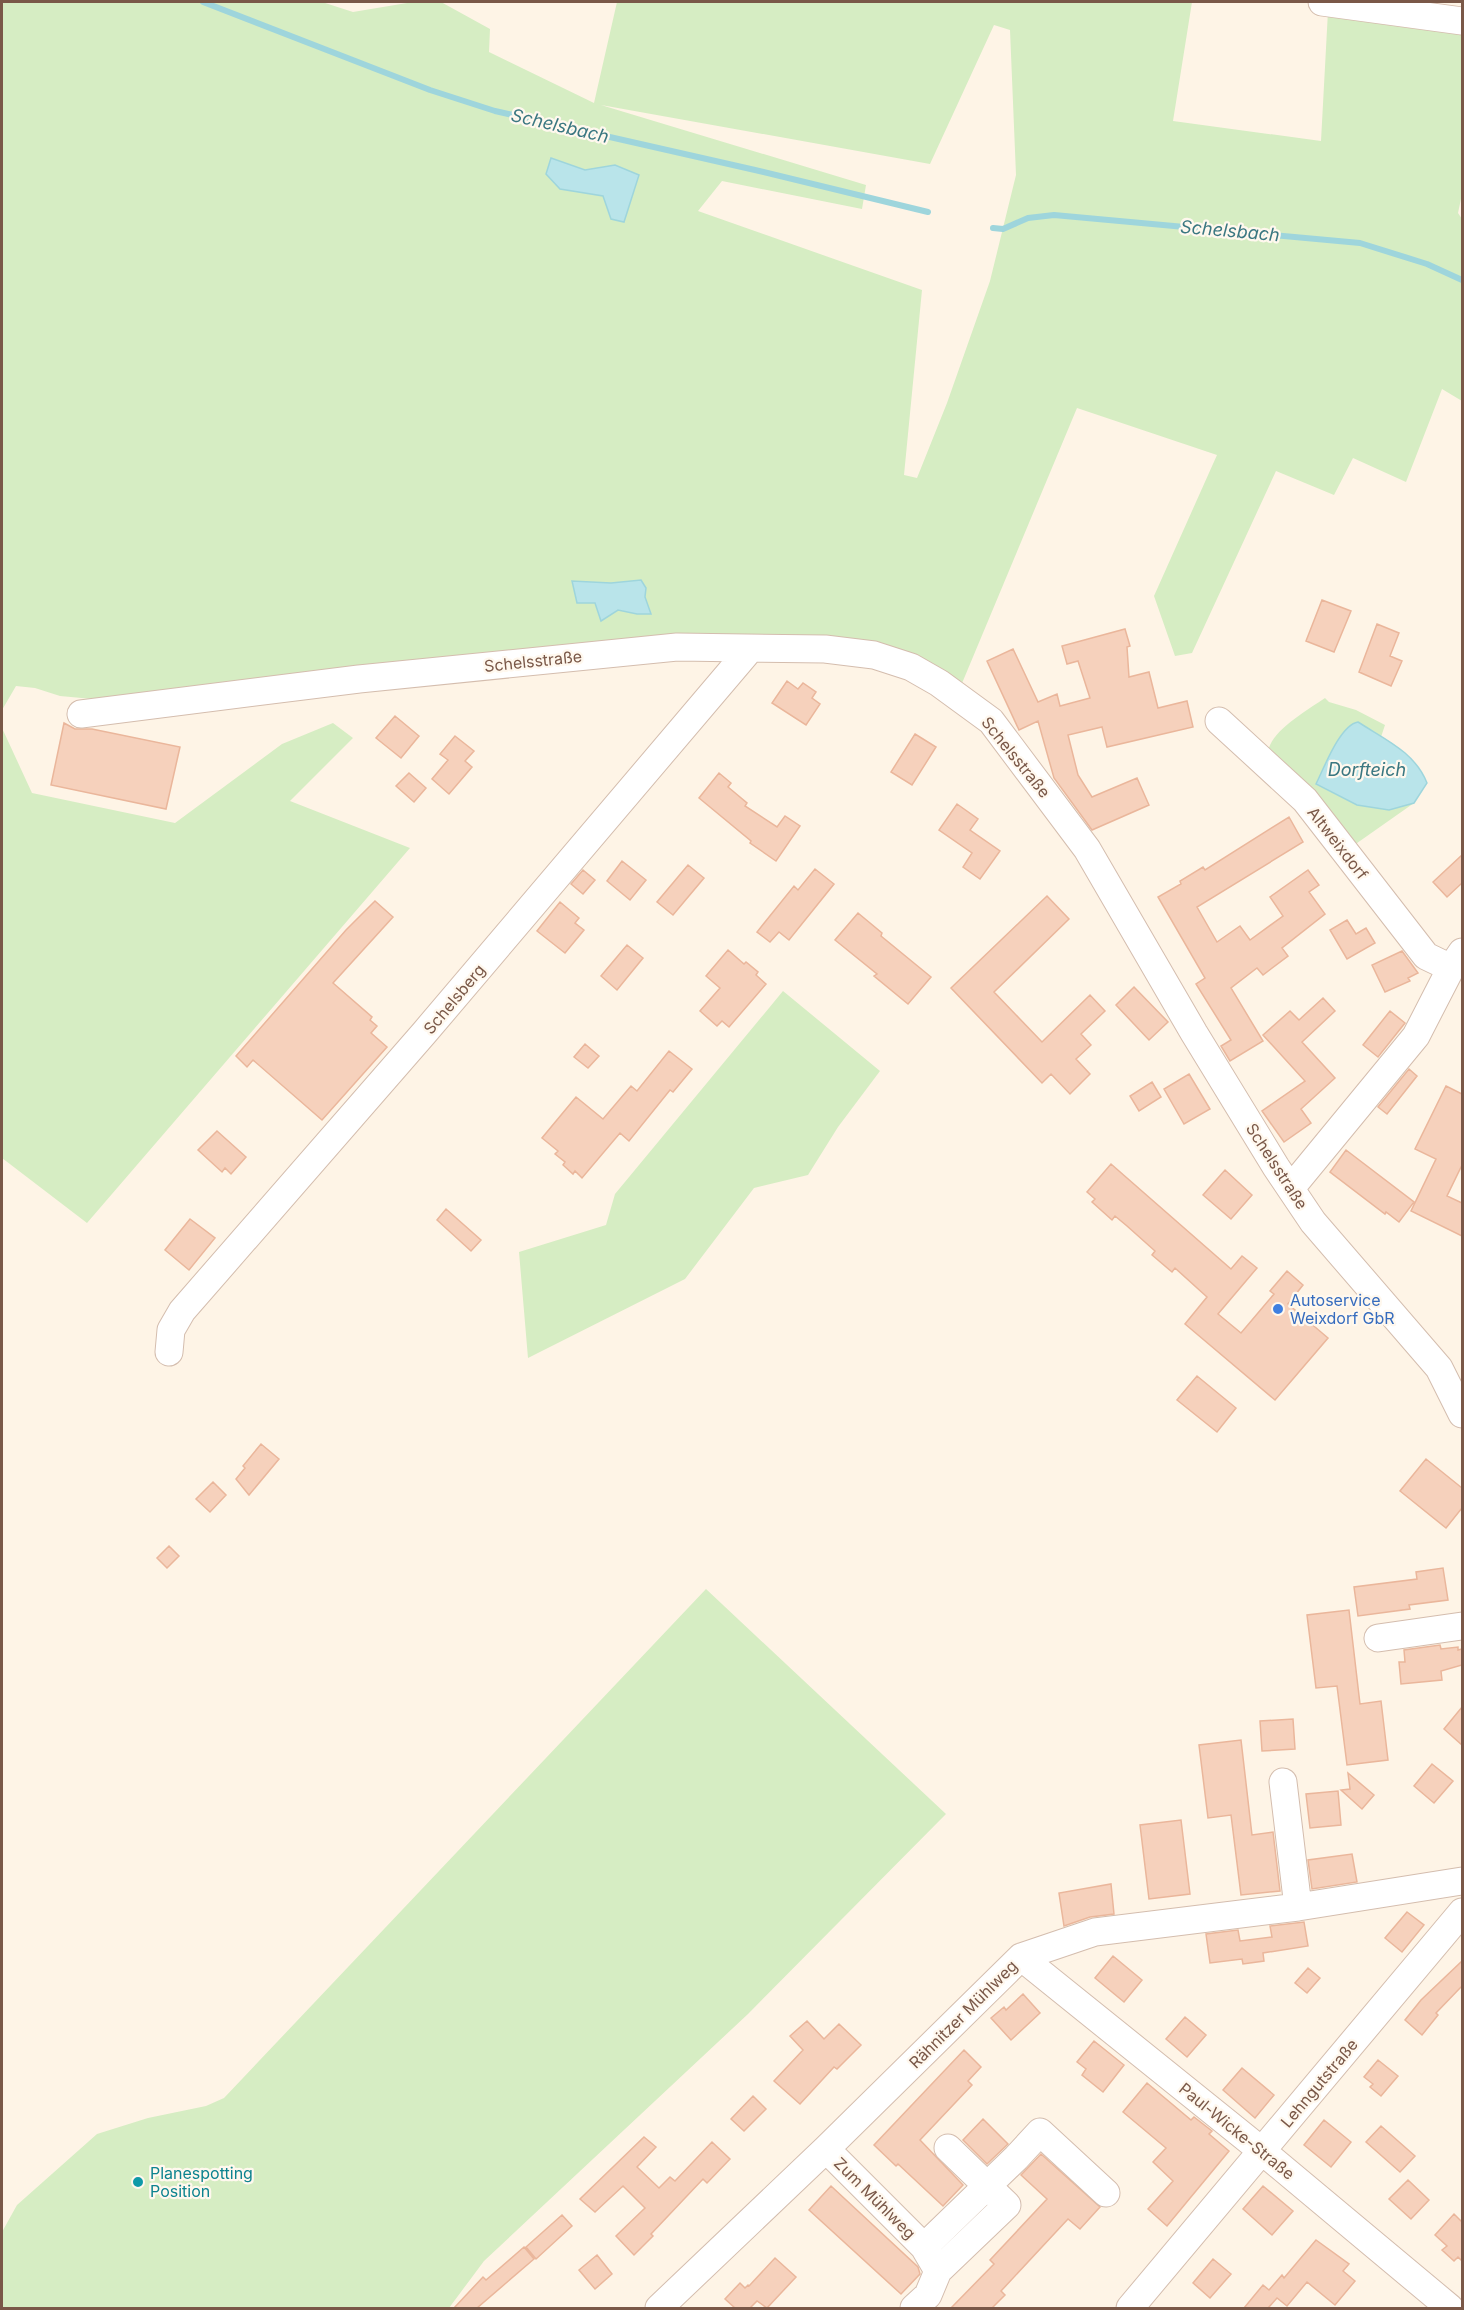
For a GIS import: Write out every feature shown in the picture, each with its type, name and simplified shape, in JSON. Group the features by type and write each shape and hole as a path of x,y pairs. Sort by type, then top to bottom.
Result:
{"street":[{"path":"1322,2 1462,21"},
{"name":"Schelsstraße","path":"81,714 359,678 666,648 788,647 874,655 911,667 939,683 991,721 1087,849 1207,1053 1313,1222 1439,1368 1462,1414"},
{"name":"Schelsberg","path":"169,1352 171,1330 182,1311 433,1023 750,649"},
{"name":"Altweixdorf","path":"1219,721 1305,800 1426,956 1457,960 1416,1036 1291,1188"},
{"path":"1378,1638 1462,1626"},
{"path":"1283,1782 1298,1907"},
{"name":"Rähnitzer Mühlweg","path":"659,2308 826,2149 1021,1957 1095,1932 1298,1907 1462,1881"},
{"name":"Lehngutstraße","path":"1130,2308 1462,1912"},
{"name":"Paul-Wicke-Straße","path":"1021,1957 1262,2151 1450,2308"},
{"name":"Zum Mühlweg","path":"924,2247 1040,2132 1106,2193"},
{"path":"914,2308 928,2295 938,2271 1008,2205 948,2148"},
{"name":"Zum Mühlweg","path":"826,2149 924,2247 938,2271"}],"green space":[{"path":"2,2 322,2 353,12 413,2 441,2 490,29 489,52 594,103 617,2 1192,2 1173,121 1321,141 1328,11 1462,29 1462,194 1458,213 1462,219 1462,401 1442,389 1406,482 1353,458 1334,495 1276,471 1192,653 1175,656 1154,596 1217,455 1077,408 960,688 797,639 125,702 60,696 35,688 16,686 2,710","holes":["994,25 1010,30 1016,175 990,281 947,403 917,478 904,475 922,290 698,211 722,181 862,209 866,185 601,105 930,164","552,158 585,170 624,221 611,219 603,196 560,189","641,580 646,588 645,597 650,614 618,610 601,621 595,603 611,583"]},
{"path":"1325,698 1329,702 1356,710 1385,725 1381,737 1358,722 1316,784 1357,805 1389,810 1414,803 1350,848 1268,754 1270,746 1282,730 1299,715"},
{"path":"333,723 353,738 290,801 410,848 87,1223 2,1158 2,728 32,793 175,823 282,744"},
{"path":"783,991 880,1071 838,1127 808,1175 754,1188 685,1279 528,1358 519,1252 606,1225 615,1194"},
{"path":"706,1589 946,1814 748,2014 484,2261 449,2308 2,2308 2,2232 17,2205 97,2134 148,2118 206,2106 224,2098"}],"water":[{"path":"551,158 585,170 615,165 639,175 624,222 611,219 603,196 560,189 546,174"},
{"path":"641,580 646,588 645,597 651,614 618,610 601,621 595,603 577,603 572,581 611,583"},
{"name":"Dorfteich","path":"1358,722 1398,747 1422,772 1427,783 1414,803 1389,810 1357,805 1316,784 1339,739 1351,725"}],"building":[{"path":"1322,600 1351,611 1334,652 1306,641"},
{"path":"1377,624 1399,633 1390,656 1402,661 1391,686 1359,672"},
{"path":"1125,629 1130,646 1127,647 1129,677 1149,672 1158,708 1187,701 1193,727 1107,747 1102,727 1068,735 1078,775 1092,797 1137,778 1149,805 1092,830 1054,778 1038,721 1019,730 987,661 1013,649 1038,702 1057,694 1060,706 1090,698 1078,661 1067,664 1062,646"},
{"path":"787,681 798,689 803,683 816,692 812,698 820,704 806,725 772,703"},
{"path":"395,716 419,736 401,758 376,738"},
{"path":"64,723 75,729 92,729 180,747 166,809 51,785"},
{"path":"915,734 936,747 912,785 891,772"},
{"path":"455,736 474,751 465,761 472,767 449,794 432,779 448,760 440,754"},
{"path":"409,773 426,788 414,802 396,786"},
{"path":"719,773 731,783 728,787 747,803 745,806 777,827 785,816 800,826 776,861 750,843 751,841 699,798"},
{"path":"957,804 978,819 970,830 1000,851 980,879 963,867 972,853 939,830"},
{"path":"1289,817 1303,842 1197,907 1217,942 1240,926 1250,940 1283,916 1270,897 1308,870 1319,885 1309,892 1325,914 1282,948 1288,956 1263,975 1257,968 1231,988 1263,1041 1230,1061 1221,1046 1231,1040 1196,984 1205,978 1158,897 1181,884 1180,881 1203,867 1205,870"},
{"path":"1462,855 1462,883 1447,897 1433,882"},
{"path":"622,861 646,880 630,900 607,881"},
{"path":"688,865 704,878 673,915 657,902"},
{"path":"815,869 834,884 789,940 779,932 770,942 757,932 794,886 798,890"},
{"path":"583,870 595,880 583,894 571,884"},
{"path":"1047,896 1069,919 994,992 1042,1042 1090,995 1105,1011 1081,1034 1091,1045 1076,1059 1090,1074 1070,1094 1051,1074 1042,1083 951,988"},
{"path":"375,901 393,917 333,983 372,1017 370,1020 377,1026 371,1033 387,1047 322,1120 253,1060 247,1067 236,1056 346,930"},
{"path":"560,902 579,918 575,923 584,930 565,953 537,931"},
{"path":"858,913 882,933 881,936 931,977 908,1004 874,976 877,974 835,940"},
{"path":"1347,920 1356,934 1366,928 1375,943 1347,959 1330,930"},
{"path":"627,945 643,958 617,990 601,976"},
{"path":"728,950 744,964 746,962 758,972 756,975 766,984 729,1027 722,1021 717,1026 700,1011 720,988 706,976"},
{"path":"1402,951 1418,973 1408,978 1410,981 1385,992 1372,965"},
{"path":"1134,987 1168,1022 1149,1040 1116,1005"},
{"path":"1323,998 1335,1011 1302,1042 1335,1078 1301,1109 1311,1123 1284,1142 1262,1111 1305,1081 1263,1035 1290,1011 1299,1020"},
{"path":"1390,1011 1405,1023 1378,1057 1363,1045"},
{"path":"585,1044 599,1056 588,1068 574,1057"},
{"path":"669,1051 692,1069 673,1092 670,1090 629,1141 620,1133 582,1178 575,1171 573,1174 563,1165 565,1162 555,1154 558,1151 542,1138 576,1097 603,1119 631,1086 637,1091"},
{"path":"1409,1069 1417,1076 1387,1114 1378,1107"},
{"path":"1189,1074 1210,1109 1184,1124 1164,1089"},
{"path":"1152,1082 1161,1097 1139,1111 1130,1096"},
{"path":"1446,1086 1462,1094 1462,1165 1447,1196 1462,1203 1462,1236 1411,1211 1436,1159 1415,1149"},
{"path":"217,1131 246,1157 231,1174 225,1168 222,1172 198,1150"},
{"path":"1346,1150 1414,1202 1399,1222 1330,1172"},
{"path":"1111,1164 1231,1269 1242,1256 1257,1268 1218,1314 1241,1333 1274,1294 1270,1291 1287,1271 1303,1285 1288,1304 1328,1338 1275,1400 1185,1324 1207,1297 1175,1268 1172,1272 1152,1255 1155,1251 1115,1216 1112,1220 1092,1202 1095,1199 1087,1192"},
{"path":"1225,1170 1252,1195 1231,1219 1203,1195"},
{"path":"446,1209 481,1240 471,1251 437,1220"},
{"path":"190,1219 215,1238 189,1270 165,1250"},
{"path":"1197,1376 1236,1408 1217,1432 1177,1400"},
{"path":"261,1444 279,1459 249,1495 236,1479 245,1468 243,1466"},
{"path":"1426,1459 1462,1488 1462,1508 1446,1528 1400,1491"},
{"path":"213,1482 226,1495 210,1512 196,1499"},
{"path":"169,1546 179,1556 167,1568 157,1558"},
{"path":"1443,1568 1448,1600 1409,1605 1410,1609 1358,1616 1354,1587 1417,1579 1416,1572"},
{"path":"1349,1610 1360,1704 1381,1701 1388,1760 1347,1765 1337,1686 1316,1688 1307,1615"},
{"path":"1440,1645 1441,1649 1458,1647 1458,1650 1462,1649 1462,1665 1441,1671 1442,1680 1401,1684 1399,1662 1405,1662 1404,1650"},
{"path":"1462,1707 1462,1745 1444,1729"},
{"path":"1293,1719 1295,1749 1262,1751 1260,1721"},
{"path":"1241,1740 1252,1835 1273,1832 1280,1891 1241,1895 1231,1815 1208,1818 1199,1745"},
{"path":"1432,1764 1453,1781 1434,1803 1414,1786"},
{"path":"1348,1773 1374,1795 1362,1809 1341,1790 1350,1789"},
{"path":"1338,1791 1341,1825 1310,1828 1306,1794"},
{"path":"1181,1820 1190,1894 1149,1899 1140,1825"},
{"path":"1352,1854 1357,1882 1312,1889 1308,1860"},
{"path":"1111,1884 1114,1914 1090,1917 1064,1926 1059,1893"},
{"path":"1407,1912 1424,1925 1402,1952 1385,1938"},
{"path":"1304,1922 1308,1946 1263,1953 1264,1961 1243,1964 1242,1959 1210,1963 1206,1934 1238,1930 1240,1941 1272,1937 1270,1926"},
{"path":"1113,1956 1142,1980 1124,2002 1095,1978"},
{"path":"1462,1961 1462,1986 1436,2013 1438,2015 1422,2035 1405,2020 1421,2000"},
{"path":"1308,1968 1320,1978 1307,1993 1295,1983"},
{"path":"1023,1994 1040,2013 1011,2040 991,2018 1004,2007 1006,2010"},
{"path":"1185,2017 1206,2035 1187,2057 1166,2039"},
{"path":"807,2021 824,2039 839,2024 861,2045 837,2069 834,2067 800,2104 774,2081 803,2050 790,2036"},
{"path":"1094,2041 1124,2065 1103,2092 1082,2075 1086,2069 1077,2062"},
{"path":"964,2050 981,2067 968,2081 972,2085 920,2140 963,2185 943,2206 874,2145"},
{"path":"1378,2060 1398,2076 1381,2096 1370,2087 1373,2084 1364,2077"},
{"path":"1242,2068 1274,2095 1255,2118 1223,2090"},
{"path":"1147,2083 1191,2120 1194,2117 1212,2131 1209,2134 1229,2151 1167,2226 1148,2209 1173,2181 1153,2162 1166,2148 1123,2112"},
{"path":"753,2096 766,2109 744,2131 731,2119"},
{"path":"983,2119 1008,2144 987,2164 963,2140"},
{"path":"1324,2120 1351,2142 1331,2167 1304,2145"},
{"path":"1381,2126 1415,2156 1400,2172 1366,2142"},
{"path":"644,2137 656,2147 637,2167 659,2188 670,2177 675,2181 712,2142 730,2159 707,2183 703,2179 634,2255 616,2236 645,2208 623,2186 595,2212 580,2199"},
{"path":"1041,2154 1100,2207 1080,2229 1068,2219 1001,2291 1005,2295 992,2308 951,2308 994,2264 990,2260 1047,2199 1021,2175"},
{"path":"1408,2180 1429,2200 1411,2219 1389,2199"},
{"path":"831,2186 918,2267 920,2274 901,2294 809,2210"},
{"path":"1263,2186 1293,2211 1272,2235 1243,2209"},
{"path":"1454,2214 1462,2222 1462,2261 1458,2257 1454,2261 1442,2250 1447,2246 1435,2235"},
{"path":"562,2215 572,2226 536,2259 526,2247"},
{"path":"1316,2240 1349,2264 1343,2271 1355,2281 1335,2305 1307,2282 1287,2306 1277,2298 1268,2308 1244,2308 1263,2285 1269,2290 1282,2275 1284,2278"},
{"path":"524,2247 534,2259 477,2308 454,2308 483,2277 486,2280"},
{"path":"597,2255 612,2274 595,2289 579,2270"},
{"path":"775,2258 796,2277 767,2308 757,2301 750,2308 735,2308 725,2299 740,2283 745,2288 749,2286"},
{"path":"1213,2259 1231,2274 1210,2298 1193,2283"}],"waterway":[{"name":"Schelsbach","path":"203,2 430,90 495,111 928,212"},
{"name":"Schelsbach","path":"993,228 1003,229 1028,218 1054,215 1360,243 1427,264 1462,280"}],"place":[{"name":"Autoservice Weixdorf GbR","path":"1278,1309"},
{"name":"Planespotting Position","path":"138,2182"}]}
